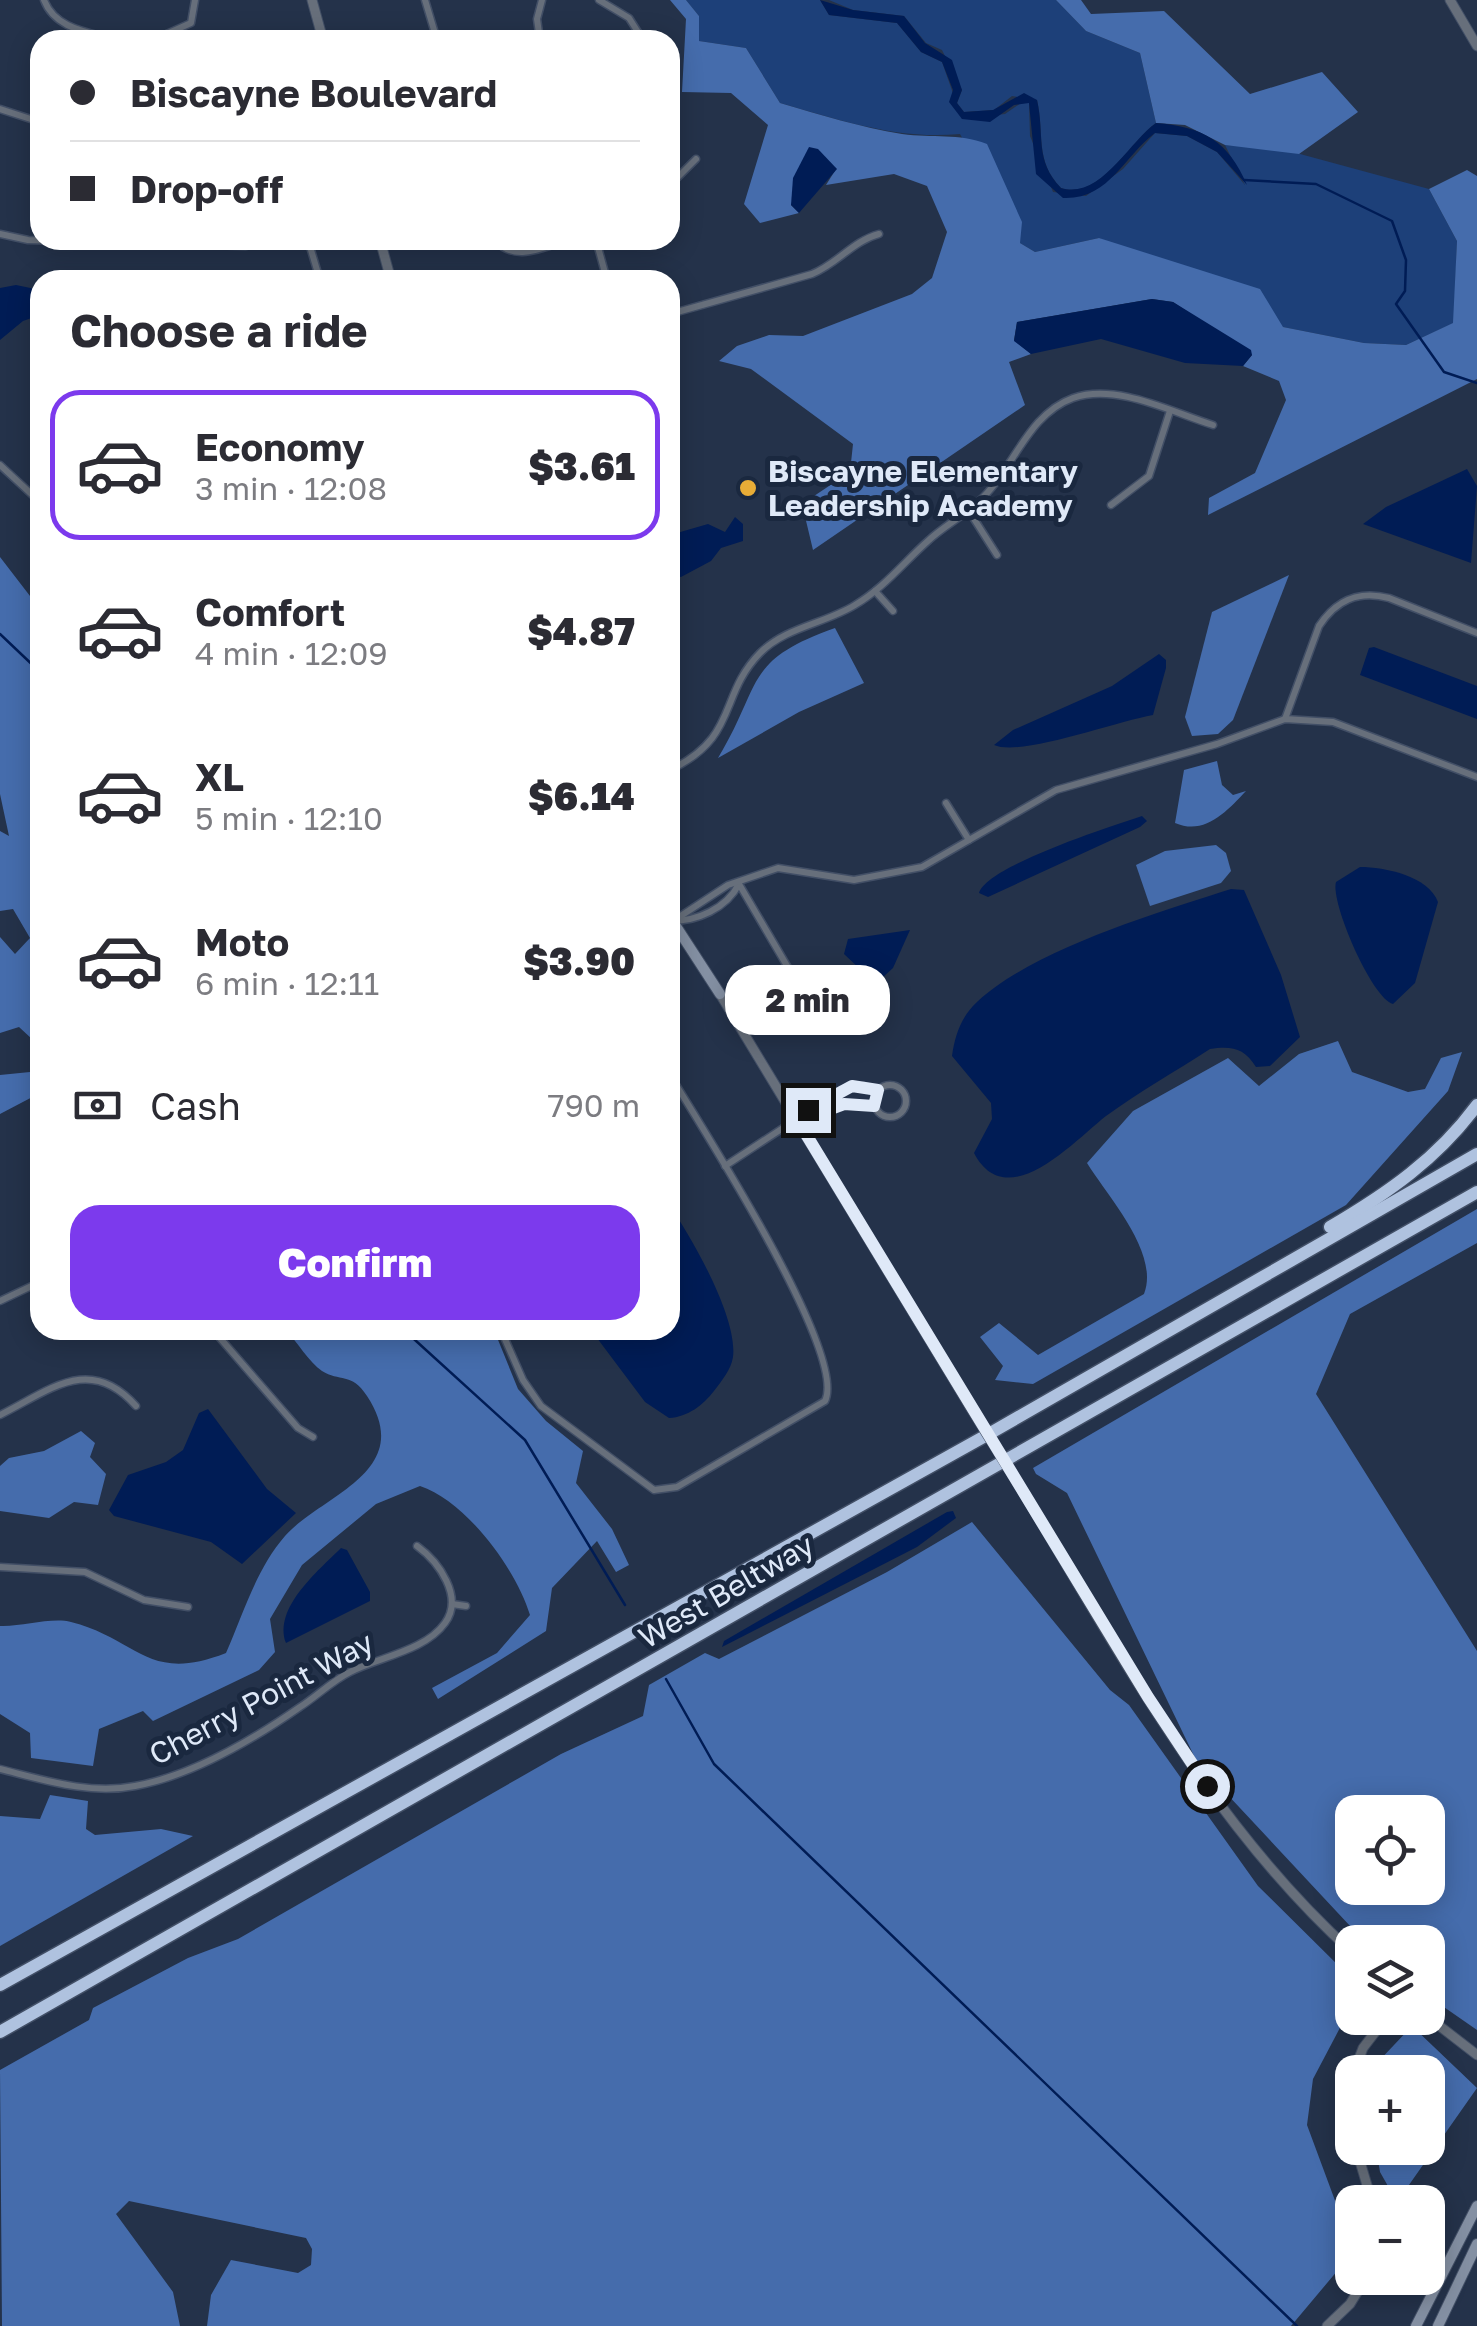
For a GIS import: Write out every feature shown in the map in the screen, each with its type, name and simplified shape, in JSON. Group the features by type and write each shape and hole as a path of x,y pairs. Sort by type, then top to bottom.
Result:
{"highway":[{"path":"1219,1299 1401,1183 1449,1140 1477,1105"},
{"name":"West Beltway","path":"0,1985 937,1463 1477,1154"},
{"name":"West Beltway","path":"0,2032 1477,1192"}],"main road":[{"path":"680,934 720,994"},
{"path":"1416,2326 1477,2206"},
{"path":"1438,2326 1477,2244"}],"street":[{"path":"44,0 62,24 82,30"},
{"path":"175,30 191,23 196,0"},
{"path":"312,0 320,30"},
{"path":"425,0 434,30"},
{"path":"539,30 542,0"},
{"path":"599,0 628,18 636,30"},
{"path":"1450,0 1477,46"},
{"path":"0,109 30,119"},
{"path":"680,175 696,158"},
{"path":"0,234 30,240"},
{"path":"680,311 812,274 833,264 863,238 879,234"},
{"path":"508,250 533,250"},
{"path":"680,762 716,737 750,666 771,644 845,611 876,591 936,533 969,511 1012,466 1031,430 1060,404 1109,394 1213,425"},
{"path":"1111,505 1149,476 1170,411"},
{"path":"0,465 30,491"},
{"path":"969,511 997,556"},
{"path":"876,591 893,612"},
{"path":"1284,719 1319,626 1328,612 1350,598 1376,594 1477,633"},
{"path":"680,914 728,885 778,868 826,878 877,878 922,867 1067,786 1217,744 1284,719 1334,722 1477,777"},
{"path":"946,803 970,840"},
{"path":"680,921 692,922 733,895 738,884"},
{"path":"738,884 810,1005 833,1026"},
{"path":"720,994 1194,1768 1288,1886 1335,1934"},
{"path":"725,1166 798,1121 844,1104 874,1106 890,1118 900,1114 906,1104 905,1094 897,1086 842,1090 811,1107 798,1121"},
{"path":"874,1106 878,1090"},
{"path":"505,1340 523,1380 542,1406 654,1490 676,1488 818,1408 830,1392 830,1374 771,1244 680,1092"},
{"path":"0,1301 30,1287"},
{"path":"222,1340 298,1428 314,1437"},
{"path":"0,1416 62,1384 87,1378 112,1384 136,1406"},
{"path":"417,1546 432,1556 449,1587 452,1604 466,1606"},
{"path":"0,1567 72,1569 97,1575 156,1604 188,1607"},
{"name":"Cherry Point Way","path":"0,1769 95,1788 133,1786 166,1778 271,1725 352,1671 437,1632 452,1604"},
{"path":"1445,2030 1477,2055"},
{"path":"1327,2326 1356,2295"}],"shaded area":[{"path":"670,0 686,0 699,16 699,41 746,48 780,103 886,131 966,138 987,144 1022,222 1020,243 1035,252 1099,238 1260,289 1283,327 1364,343 1406,345 1453,323 1457,241 1429,189 1467,170 1477,176 1477,379 1208,515 1209,498 1255,473 1286,400 1279,381 1243,366 1252,355 1173,302 1152,299 1017,322 1014,340 1031,354 1009,362 1025,405 813,550 802,504 850,472 853,444 751,369 719,361 737,346 769,335 803,336 912,294 932,278 947,232 927,186 894,174 826,185 836,169 791,205 799,213 760,223 744,204 768,125 731,93 682,92 686,19"},
{"path":"686,0 820,0 829,15 897,23 921,52 942,62 962,119 1005,114 1024,101 1029,103 1030,136 1053,192 1086,196 1123,169 1155,133 1187,136 1217,152 1245,185 1225,145 1278,148 1429,189 1457,241 1454,323 1406,345 1364,343 1283,327 1099,238 1035,252 1020,243 960,134 891,131 780,103 746,48 699,41 699,16"},
{"path":"820,0 853,10 904,16 925,43 952,60 962,90 957,103 964,112 993,110 1024,93 1037,100 1044,157 1061,188 1088,186 1101,178 1156,123 1188,128 1212,139 1232,157 1247,185 1217,152 1187,136 1155,133 1104,184 1079,197 1063,198 1036,174 1029,103 1014,105 990,122 962,119 949,102 953,90 942,62 921,52 897,23 829,15"},
{"path":"829,0 1056,0 1086,31 1140,53 1156,123 1101,178 1075,190 1061,188 1044,157 1037,100 1012,96 994,110 964,112 957,103 962,90 942,50 926,43 904,16 853,10"},
{"path":"1056,0 1081,0 1091,14 1164,11 1250,94 1322,72 1358,112 1299,154 1225,145 1185,125 1156,123 1140,53 1086,31"},
{"path":"809,147 818,149 837,169 799,213 791,205 793,178"},
{"path":"0,288 30,288 30,319 0,340"},
{"path":"1152,299 1173,302 1251,350 1252,355 1243,366 1185,363 1101,339 1031,354 1014,341 1017,322"},
{"path":"1467,469 1477,486 1471,563 1363,524 1386,507"},
{"path":"735,517 743,524 743,541 721,548 711,561 680,577 680,532 708,524 725,532"},
{"path":"0,557 30,596 30,938 13,909 0,911 0,831 9,836 0,794"},
{"path":"1289,575 1233,720 1218,734 1192,736 1185,717 1212,612"},
{"path":"835,628 864,683 799,712 718,758 769,664 805,640"},
{"path":"1369,648 1477,686 1477,719 1360,675"},
{"path":"1159,654 1166,660 1166,668 1153,715 1045,743 994,745 1013,730 1112,686"},
{"path":"1217,761 1222,785 1233,795 1246,791 1206,824 1175,823 1184,770"},
{"path":"1142,816 1147,821 1140,827 988,897 979,893 987,882 1026,859"},
{"path":"1216,845 1226,853 1231,871 1221,883 1150,906 1136,865 1165,851"},
{"path":"1360,867 1393,871 1416,880 1438,902 1415,983 1393,1004 1374,986 1339,909 1336,882"},
{"path":"1231,889 1244,890 1281,975 1300,1037 1270,1066 1256,1067 1237,1050 1210,1049 1106,1116 1040,1167 1022,1176 1004,1177 988,1171 974,1153 992,1119 991,1103 952,1056 960,1027 971,1008 1001,983 1063,949"},
{"path":"910,930 893,968 882,978 862,971 844,954 848,939"},
{"path":"0,937 15,954 30,938 30,1037 19,1027 0,1033"},
{"path":"1338,1041 1352,1072 1408,1092 1425,1089 1441,1058 1462,1052 1448,1091 1346,1205 1033,1384 995,1380 1003,1366 980,1337 999,1323 1038,1355 1144,1294 1147,1278 1139,1243 1087,1163 1133,1111 1228,1058 1259,1086 1299,1054"},
{"path":"30,1072 30,1098 0,1114 0,1075"},
{"path":"1477,1209 1477,1243 1350,1314 1316,1394 1477,1651 1477,2030 1445,2008 1445,1925 1349,1925 1197,1762 1067,1493 1036,1474 1033,1468"},
{"path":"680,1223 721,1301 733,1341 733,1357 714,1391 689,1413 669,1418 645,1402 598,1340 680,1340"},
{"path":"294,1340 498,1340 518,1389 546,1421 583,1451 576,1483 612,1529 629,1565 616,1572 597,1541 552,1588 546,1631 438,1699 432,1688 497,1653 530,1615 513,1578 487,1539 455,1506 420,1486 376,1504 302,1565 270,1619 275,1652 259,1670 153,1721 143,1711 99,1729 93,1766 31,1758 30,1733 0,1714 0,1626 71,1622 94,1629 144,1656 178,1664 226,1653 258,1578 285,1536 373,1463 380,1444 379,1422 367,1396 356,1384 328,1374"},
{"path":"208,1409 267,1489 296,1513 242,1564 211,1542 114,1516 109,1510 128,1475 166,1462 183,1450 199,1413"},
{"path":"81,1431 95,1443 90,1457 106,1474 98,1505 74,1502 49,1518 0,1511 0,1466 9,1458 44,1451"},
{"path":"953,1511 956,1518 917,1547 722,1647 724,1641"},
{"path":"972,1522 1110,1690 1129,1705 1258,1886 1335,1962 1336,2035 1313,2079 1307,2125 1335,2201 1335,2274 1291,2326 207,2326 211,2295 231,2260 298,2273 311,2265 312,2249 306,2238 129,2201 116,2214 173,2292 180,2326 2,2326 0,2070 89,2020 93,2008 188,1958 238,1939 561,1754 643,1716 649,1685 705,1653 719,1659 887,1572"},
{"path":"341,1548 347,1550 370,1592 370,1601 286,1643 286,1617 292,1604"},
{"path":"50,1795 88,1801 86,1829 95,1835 161,1829 193,1836 0,1946 0,1816 40,1819"},
{"path":"1403,2035 1421,2035 1442,2055 1385,2055"},
{"path":"1445,2057 1477,2088 1445,2134"},
{"path":"1379,2165 1423,2165 1409,2185 1387,2185"}],"waterway":[{"path":"1244,180 1316,184 1392,221 1406,260 1405,291 1396,304 1444,372 1477,383"},
{"path":"0,634 30,662"},
{"path":"415,1340 525,1440 625,1605"},
{"path":"666,1679 714,1764 1297,2326"}],"place":[{"name":"Biscayne Elementary Leadership Academy","path":"748,488"}],"route":[{"path":"808,1110 852,1086 878,1090 874,1106 844,1104 798,1121 1148,1697 1207,1786"}]}
